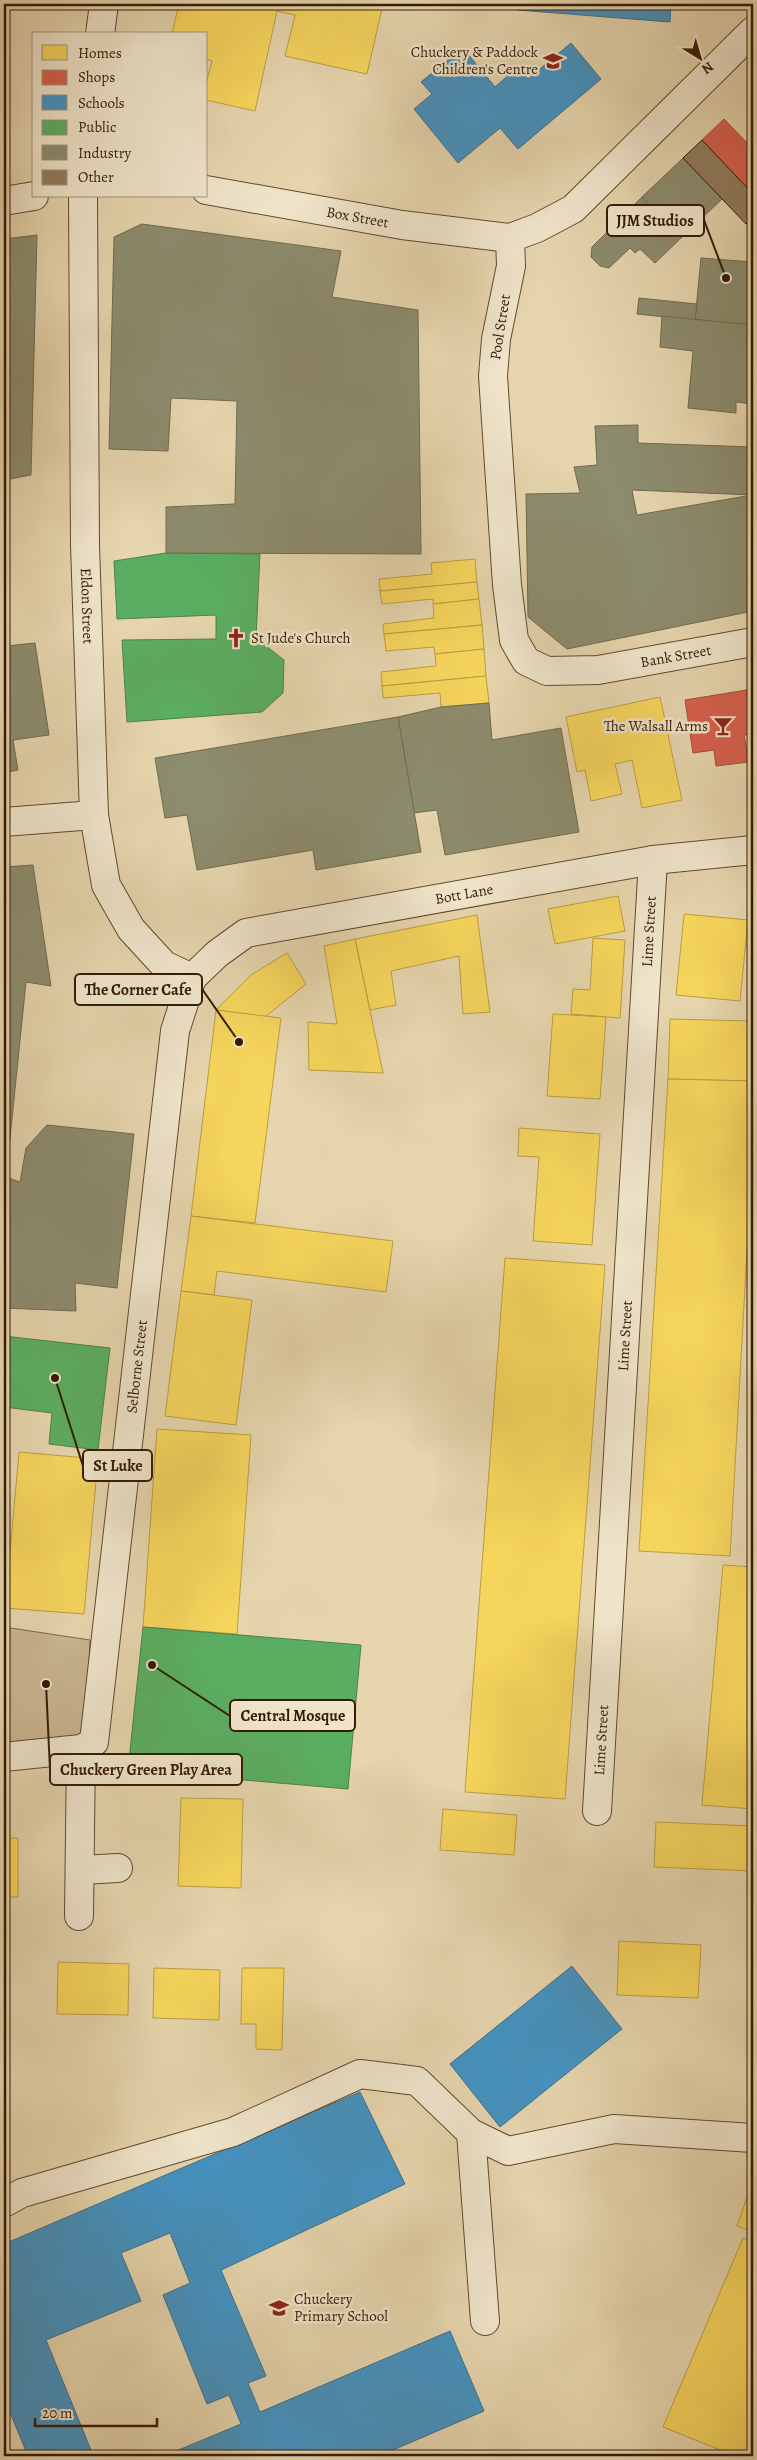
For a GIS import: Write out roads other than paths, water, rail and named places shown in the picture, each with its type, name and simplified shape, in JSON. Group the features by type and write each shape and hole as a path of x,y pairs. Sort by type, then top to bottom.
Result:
{"street":[{"path":"100,32 104,4"},
{"path":"510,238 537,228 573,209 753,31"},
{"name":"Box Street","path":"208,190 402,225 510,238"},
{"path":"4,202 32,196"},
{"name":"Eldon Street","path":"83,198 85,545 94,815 106,885 130,929 164,964 192,978"},
{"name":"Pool Street","path":"510,238 511,266 497,331 493,376 507,585 514,640 526,661 547,671 598,670"},
{"name":"Bank Street","path":"598,670 753,642"},
{"path":"4,822 94,815"},
{"name":"Bott Lane","path":"192,978 217,954 246,933 653,860 753,850"},
{"name":"Lime Street","path":"597,1811 653,860"},
{"name":"Selborne Street","path":"81,1749 94,1742 175,1031 192,978"},
{"path":"4,1757 81,1749 79,1916"},
{"path":"81,1870 118,1868"},
{"path":"4,2203 22,2193 232,2132 360,2074 416,2081 471,2133 508,2152 614,2128 753,2138"},
{"path":"471,2133 486,2321"}],"place":[{"name":"Chuckery & Paddock Children's Centre","path":"553,61"},
{"name":"JJM Studios","path":"726,278"},
{"name":"St Jude's Church","path":"236,638"},
{"name":"The Walsall Arms","path":"723,726"},
{"name":"The Corner Cafe","path":"239,1042"},
{"name":"St Luke","path":"55,1378"},
{"name":"Central Mosque","path":"152,1665"},
{"name":"Chuckery Green Play Area","path":"46,1684"},
{"name":"Chuckery Primary School","path":"279,2308"}]}
